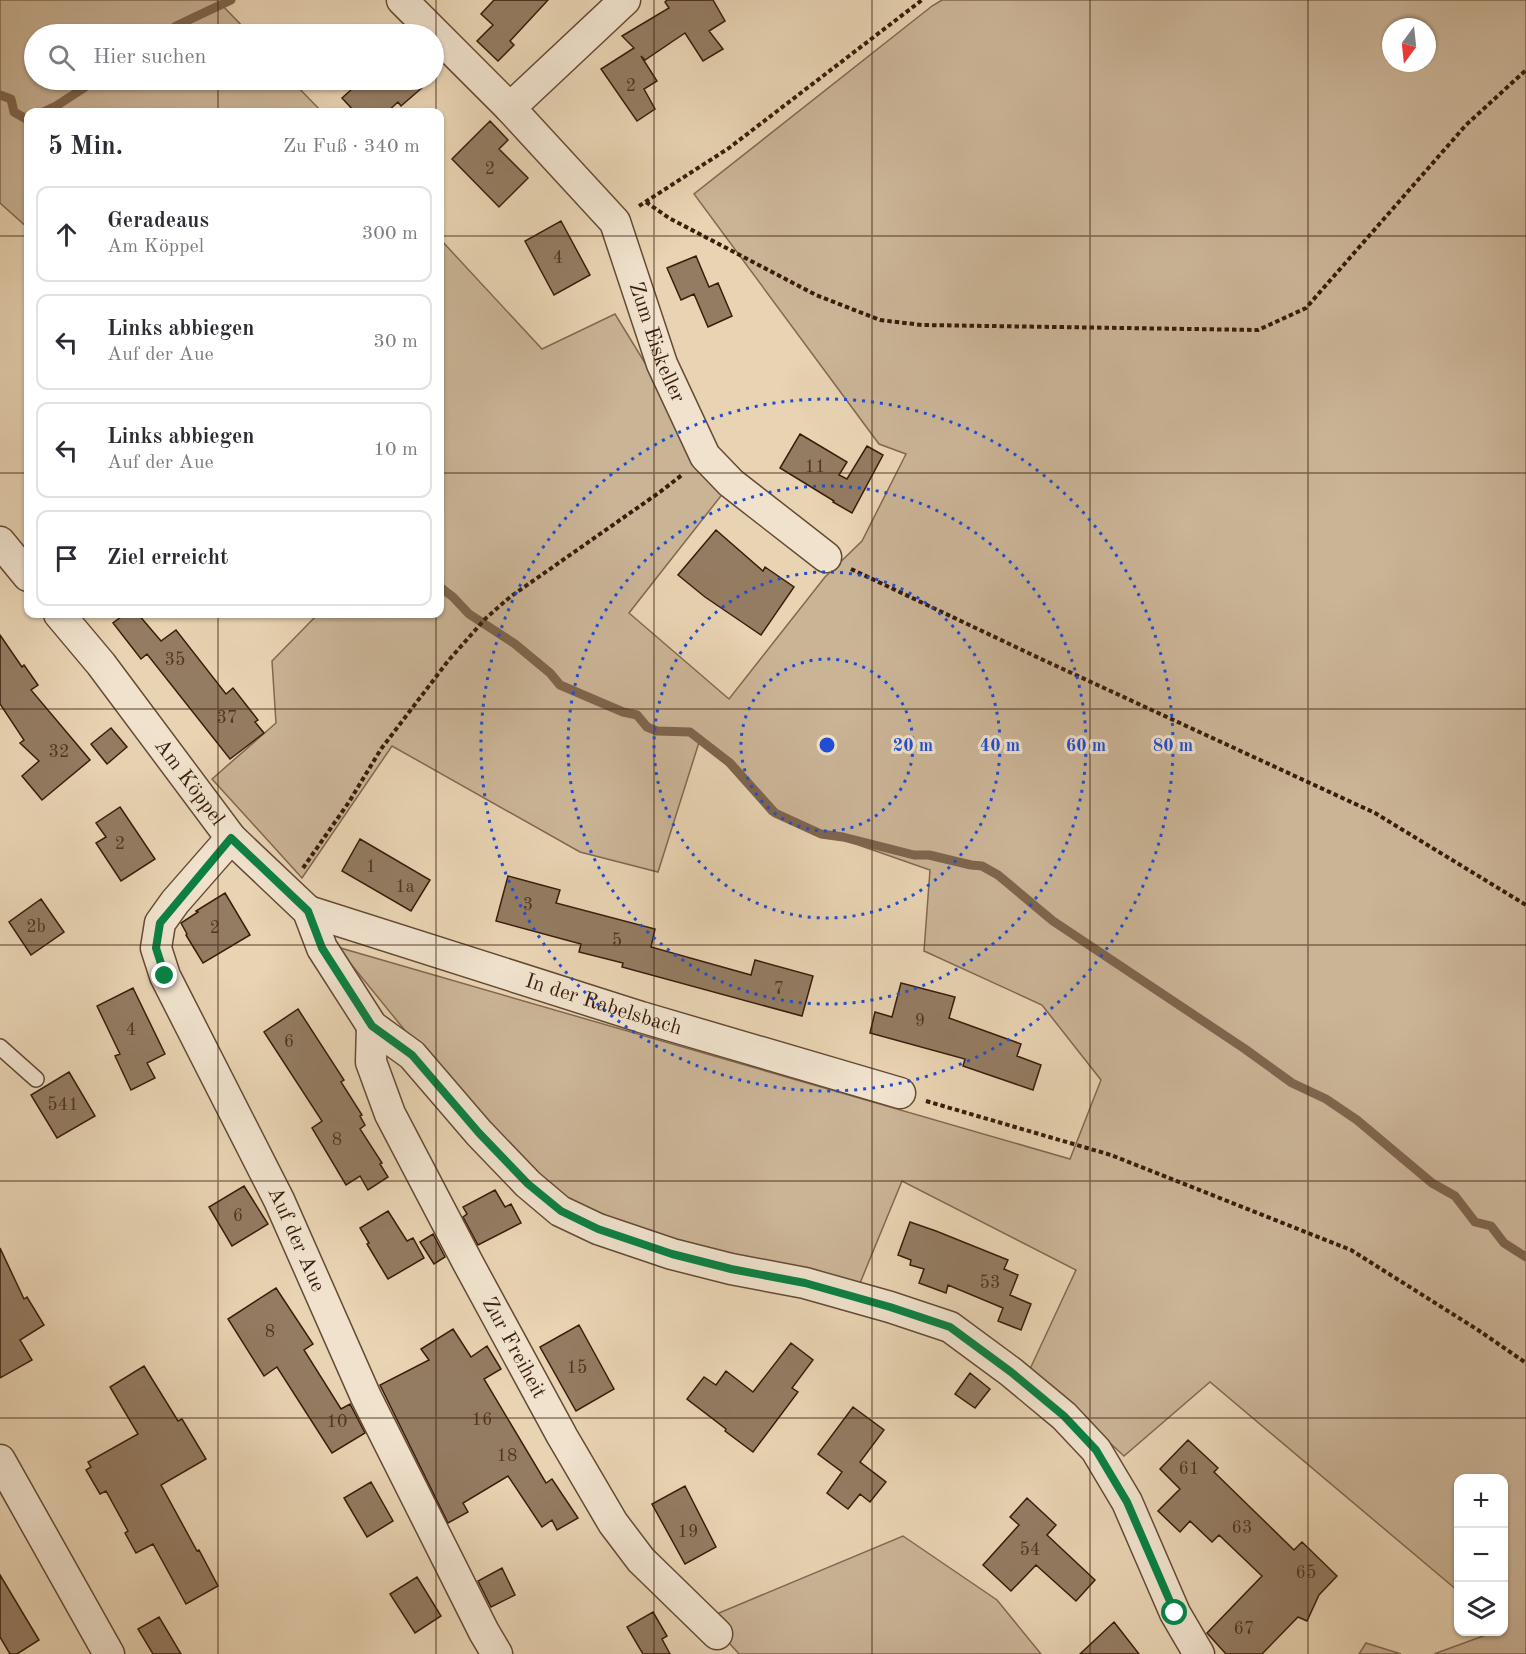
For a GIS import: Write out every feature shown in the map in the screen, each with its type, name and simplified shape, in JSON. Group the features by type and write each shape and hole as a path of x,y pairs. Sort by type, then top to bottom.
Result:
{"street":[{"name":"Zum Eiskeller","path":"402,0 426,24"},
{"path":"510,108 625,0"},
{"name":"Zum Eiskeller","path":"444,42 510,108 615,222 662,364 705,456 731,483 826,557"},
{"path":"0,542 24,571"},
{"name":"Am Köppel","path":"62,618 101,664 231,838 308,911 322,948 372,1026 412,1055 479,1133 528,1184 561,1211 598,1229 672,1254 731,1269 805,1283 950,1327 1011,1372 1064,1416 1096,1450 1127,1502 1175,1613 1199,1654"},
{"name":"Auf der Aue","path":"231,838 160,923 156,948 165,976 279,1200 366,1397 478,1622 497,1654"},
{"name":"In der Rabelsbach","path":"308,911 641,1017 900,1093"},
{"name":"Zur Freiheit","path":"372,1026 370,1062 390,1114 562,1436 613,1523 641,1560 717,1634"},
{"path":"0,1460 109,1654"}],"lane":[{"path":"0,1047 36,1079"}],"path":[{"path":"922,0 729,148 646,202 669,218 816,295 880,320 922,325 1258,330 1306,308 1466,125 1526,70"},
{"path":"287,891 349,802 381,748 476,628 510,597 660,492 705,456"},
{"path":"826,557 1375,813 1526,905"},
{"path":"900,1093 1111,1155 1351,1250 1478,1330 1526,1364"}],"shaded area":[{"path":"0,0 217,0 240,24 24,24 24,90 301,90 318,108 24,108 24,224 0,203"},
{"path":"942,0 1526,0 1526,1654 1434,1654 1483,1636 1508,1636 1508,1474 1454,1474 1454,1588 1210,1382 1124,1456 1030,1369 1076,1270 902,1181 858,1288 568,1210 416,1044 337,947 1070,1159 1101,1080 1042,1005 924,951 930,870 770,814 701,736 658,872 580,852 392,746 302,878 212,779 276,723 272,661 314,618 444,618 444,243 542,349 615,314 724,492 629,613 729,699 825,577 862,541 906,454 879,444 694,194 932,6"},
{"path":"903,1536 997,1600 1041,1654 739,1654 707,1618"},
{"path":"1366,1643 1401,1654 1359,1654"}],"building":[{"path":"494,0 548,0 510,41 514,45 498,61 477,41 493,25 481,14"},
{"path":"667,0 713,0 725,21 709,31 723,49 703,61 685,33 645,60 641,56 657,81 644,89 655,109 637,121 601,69 634,48 622,36 669,8 665,2"},
{"path":"351,90 419,90 401,106 398,102 391,108 351,108 342,98"},
{"path":"490,121 508,140 499,149 528,178 499,207 452,159"},
{"path":"561,221 590,275 554,295 525,241"},
{"path":"696,256 709,287 718,283 732,316 708,327 694,294 681,300 667,268"},
{"path":"800,434 847,462 839,475 847,479 867,446 883,455 852,513 780,468"},
{"path":"716,530 763,571 765,567 794,587 761,635 705,597 678,575"},
{"path":"120,618 141,618 161,641 176,630 226,694 233,688 258,720 255,722 264,733 230,759 147,654 141,659 113,623"},
{"path":"0,635 22,667 24,665 38,685 31,690 90,760 42,800 22,776 39,761 20,743 24,740 0,704"},
{"path":"111,728 127,747 107,764 91,744"},
{"path":"120,807 155,859 121,881 96,843 106,837 96,823"},
{"path":"360,839 430,880 411,911 342,871"},
{"path":"508,876 560,890 556,903 655,929 651,947 751,975 755,960 813,976 802,1016 622,967 623,963 579,952 581,944 496,921"},
{"path":"225,893 250,935 203,963 181,923"},
{"path":"41,899 64,932 31,955 9,922"},
{"path":"901,983 955,997 949,1018 1021,1044 1017,1056 1041,1065 1033,1090 963,1066 965,1059 870,1033 875,1012 892,1017"},
{"path":"133,988 165,1054 147,1063 155,1078 131,1090 115,1056 120,1054 97,1006"},
{"path":"298,1009 344,1080 341,1082 362,1115 360,1116 365,1125 360,1129 382,1163 380,1164 388,1177 368,1190 360,1176 346,1185 312,1128 322,1121 264,1032"},
{"path":"69,1072 95,1116 57,1138 31,1095"},
{"path":"244,1186 268,1224 232,1246 209,1207"},
{"path":"495,1190 505,1207 511,1204 521,1223 478,1245 463,1217 467,1214 463,1207"},
{"path":"388,1211 407,1241 413,1238 424,1258 388,1279 360,1228"},
{"path":"910,1222 1008,1260 1004,1269 1018,1275 1010,1295 1031,1304 1021,1330 998,1321 1003,1308 948,1285 946,1293 919,1283 924,1269 910,1265 911,1260 898,1255"},
{"path":"433,1234 445,1257 434,1264 420,1242"},
{"path":"0,1248 24,1299 27,1297 44,1325 20,1340 32,1360 0,1378"},
{"path":"276,1288 313,1344 304,1350 341,1409 350,1404 365,1433 332,1453 277,1367 264,1376 228,1319"},
{"path":"579,1325 614,1389 576,1411 540,1347"},
{"path":"453,1329 471,1357 487,1346 501,1369 484,1379 546,1483 552,1479 578,1518 557,1530 552,1520 542,1527 508,1476 463,1503 468,1512 448,1523 380,1385 429,1360 421,1349"},
{"path":"791,1343 813,1360 792,1388 798,1392 753,1452 687,1399 704,1377 716,1385 726,1371 753,1392"},
{"path":"144,1366 178,1421 182,1419 206,1459 161,1485 218,1586 186,1604 153,1544 136,1553 125,1533 128,1531 106,1491 100,1494 86,1470 91,1467 88,1462 138,1434 110,1387"},
{"path":"970,1373 990,1389 975,1408 955,1394"},
{"path":"853,1407 884,1430 860,1462 886,1482 870,1502 860,1494 848,1509 827,1493 842,1472 818,1454"},
{"path":"1188,1440 1218,1468 1214,1472 1294,1550 1302,1542 1337,1576 1319,1595 1307,1621 1298,1617 1262,1654 1226,1654 1207,1633 1262,1576 1219,1535 1212,1542 1190,1521 1180,1532 1158,1511 1180,1489 1160,1469"},
{"path":"371,1482 393,1521 367,1537 344,1498"},
{"path":"685,1486 716,1547 685,1564 652,1504"},
{"path":"1027,1498 1056,1525 1047,1535 1095,1580 1076,1601 1036,1565 1011,1591 983,1565 1019,1525 1010,1517"},
{"path":"502,1568 515,1595 491,1607 478,1581"},
{"path":"0,1575 39,1640 17,1654 10,1654 0,1637"},
{"path":"417,1577 441,1616 415,1633 390,1594"},
{"path":"653,1612 667,1636 662,1639 670,1654 643,1654 627,1627"},
{"path":"159,1617 181,1654 153,1654 138,1629"},
{"path":"1114,1622 1139,1654 1080,1654"}],"waterway":[{"path":"180,24 231,0"},
{"path":"52,108 81,90"},
{"path":"0,95 11,99 14,112 24,118"},
{"path":"444,590 469,614 515,644 550,673 560,685 623,712 637,715 647,727 657,731 690,732 730,763 775,813 821,834 843,837 914,855 929,855 982,866 998,875 1053,921 1292,1083 1326,1099 1357,1120 1432,1183 1455,1196 1475,1222 1491,1226 1504,1243 1526,1257"}],"route":[{"path":"165,976 156,948 160,923 231,838 308,911 322,948 372,1026 412,1055 479,1133 528,1184 561,1211 598,1229 672,1254 731,1269 805,1283 950,1327 1011,1372 1064,1416 1096,1450 1127,1502 1175,1613"}]}
